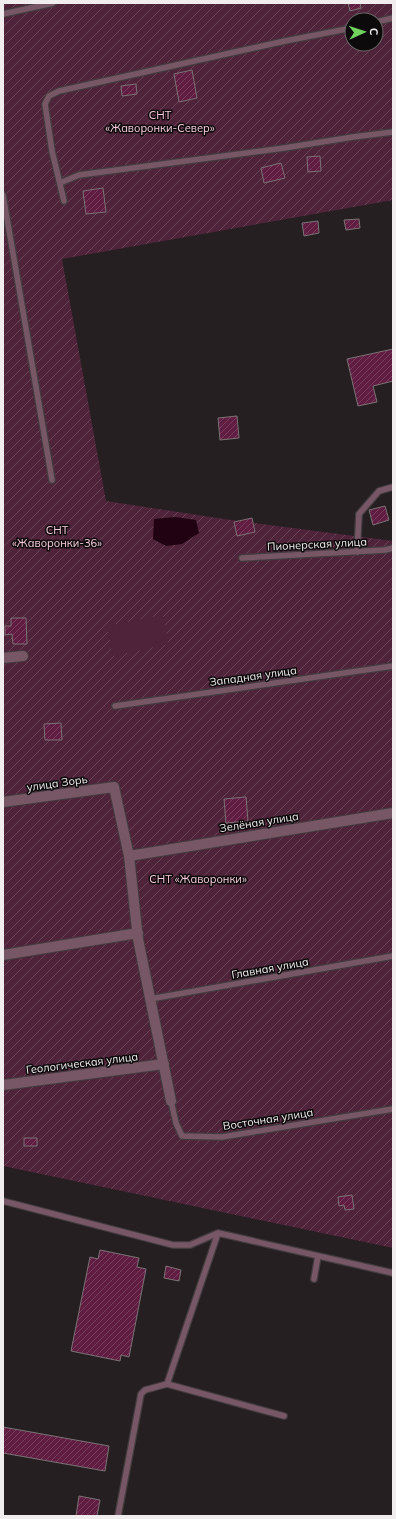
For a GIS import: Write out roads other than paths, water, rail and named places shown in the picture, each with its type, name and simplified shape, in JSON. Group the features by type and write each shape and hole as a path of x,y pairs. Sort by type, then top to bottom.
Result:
{"street":[{"path":"3,658 23,656"},
{"name":"улица Зорь","path":"3,802 114,787 130,856"},
{"name":"Зелёная улица","path":"130,856 393,813"},
{"path":"130,856 138,933 171,1101"},
{"path":"3,955 138,933"},
{"name":"Геологическая улица","path":"3,1085 164,1064"}],"lane":[{"path":"3,14 53,3"},
{"path":"64,201 52,151 45,104 49,96 67,89 344,30"},
{"path":"60,183 79,175 393,132"},
{"path":"3,195 52,480"},
{"path":"357,552 359,514 379,491 393,487"},
{"name":"Пионерская улица","path":"242,558 357,552 393,548"},
{"name":"Западная улица","path":"115,706 393,666"},
{"name":"Главная улица","path":"150,999 393,956"},
{"name":"Восточная улица","path":"171,1101 176,1123 182,1136 222,1137 393,1110"},
{"path":"3,1200 173,1245 190,1245 218,1233 393,1273"},
{"path":"167,1384 218,1233"},
{"path":"314,1279 318,1256"},
{"path":"118,1516 141,1394 146,1390 167,1384 284,1416"}],"park label":[{"name":"СНТ «Жаворонки-Север»","path":"160,121"},
{"name":"СНТ «Жаворонки-36»","path":"57,536"},
{"name":"СНТ «Жаворонки»","path":"198,879"}]}
